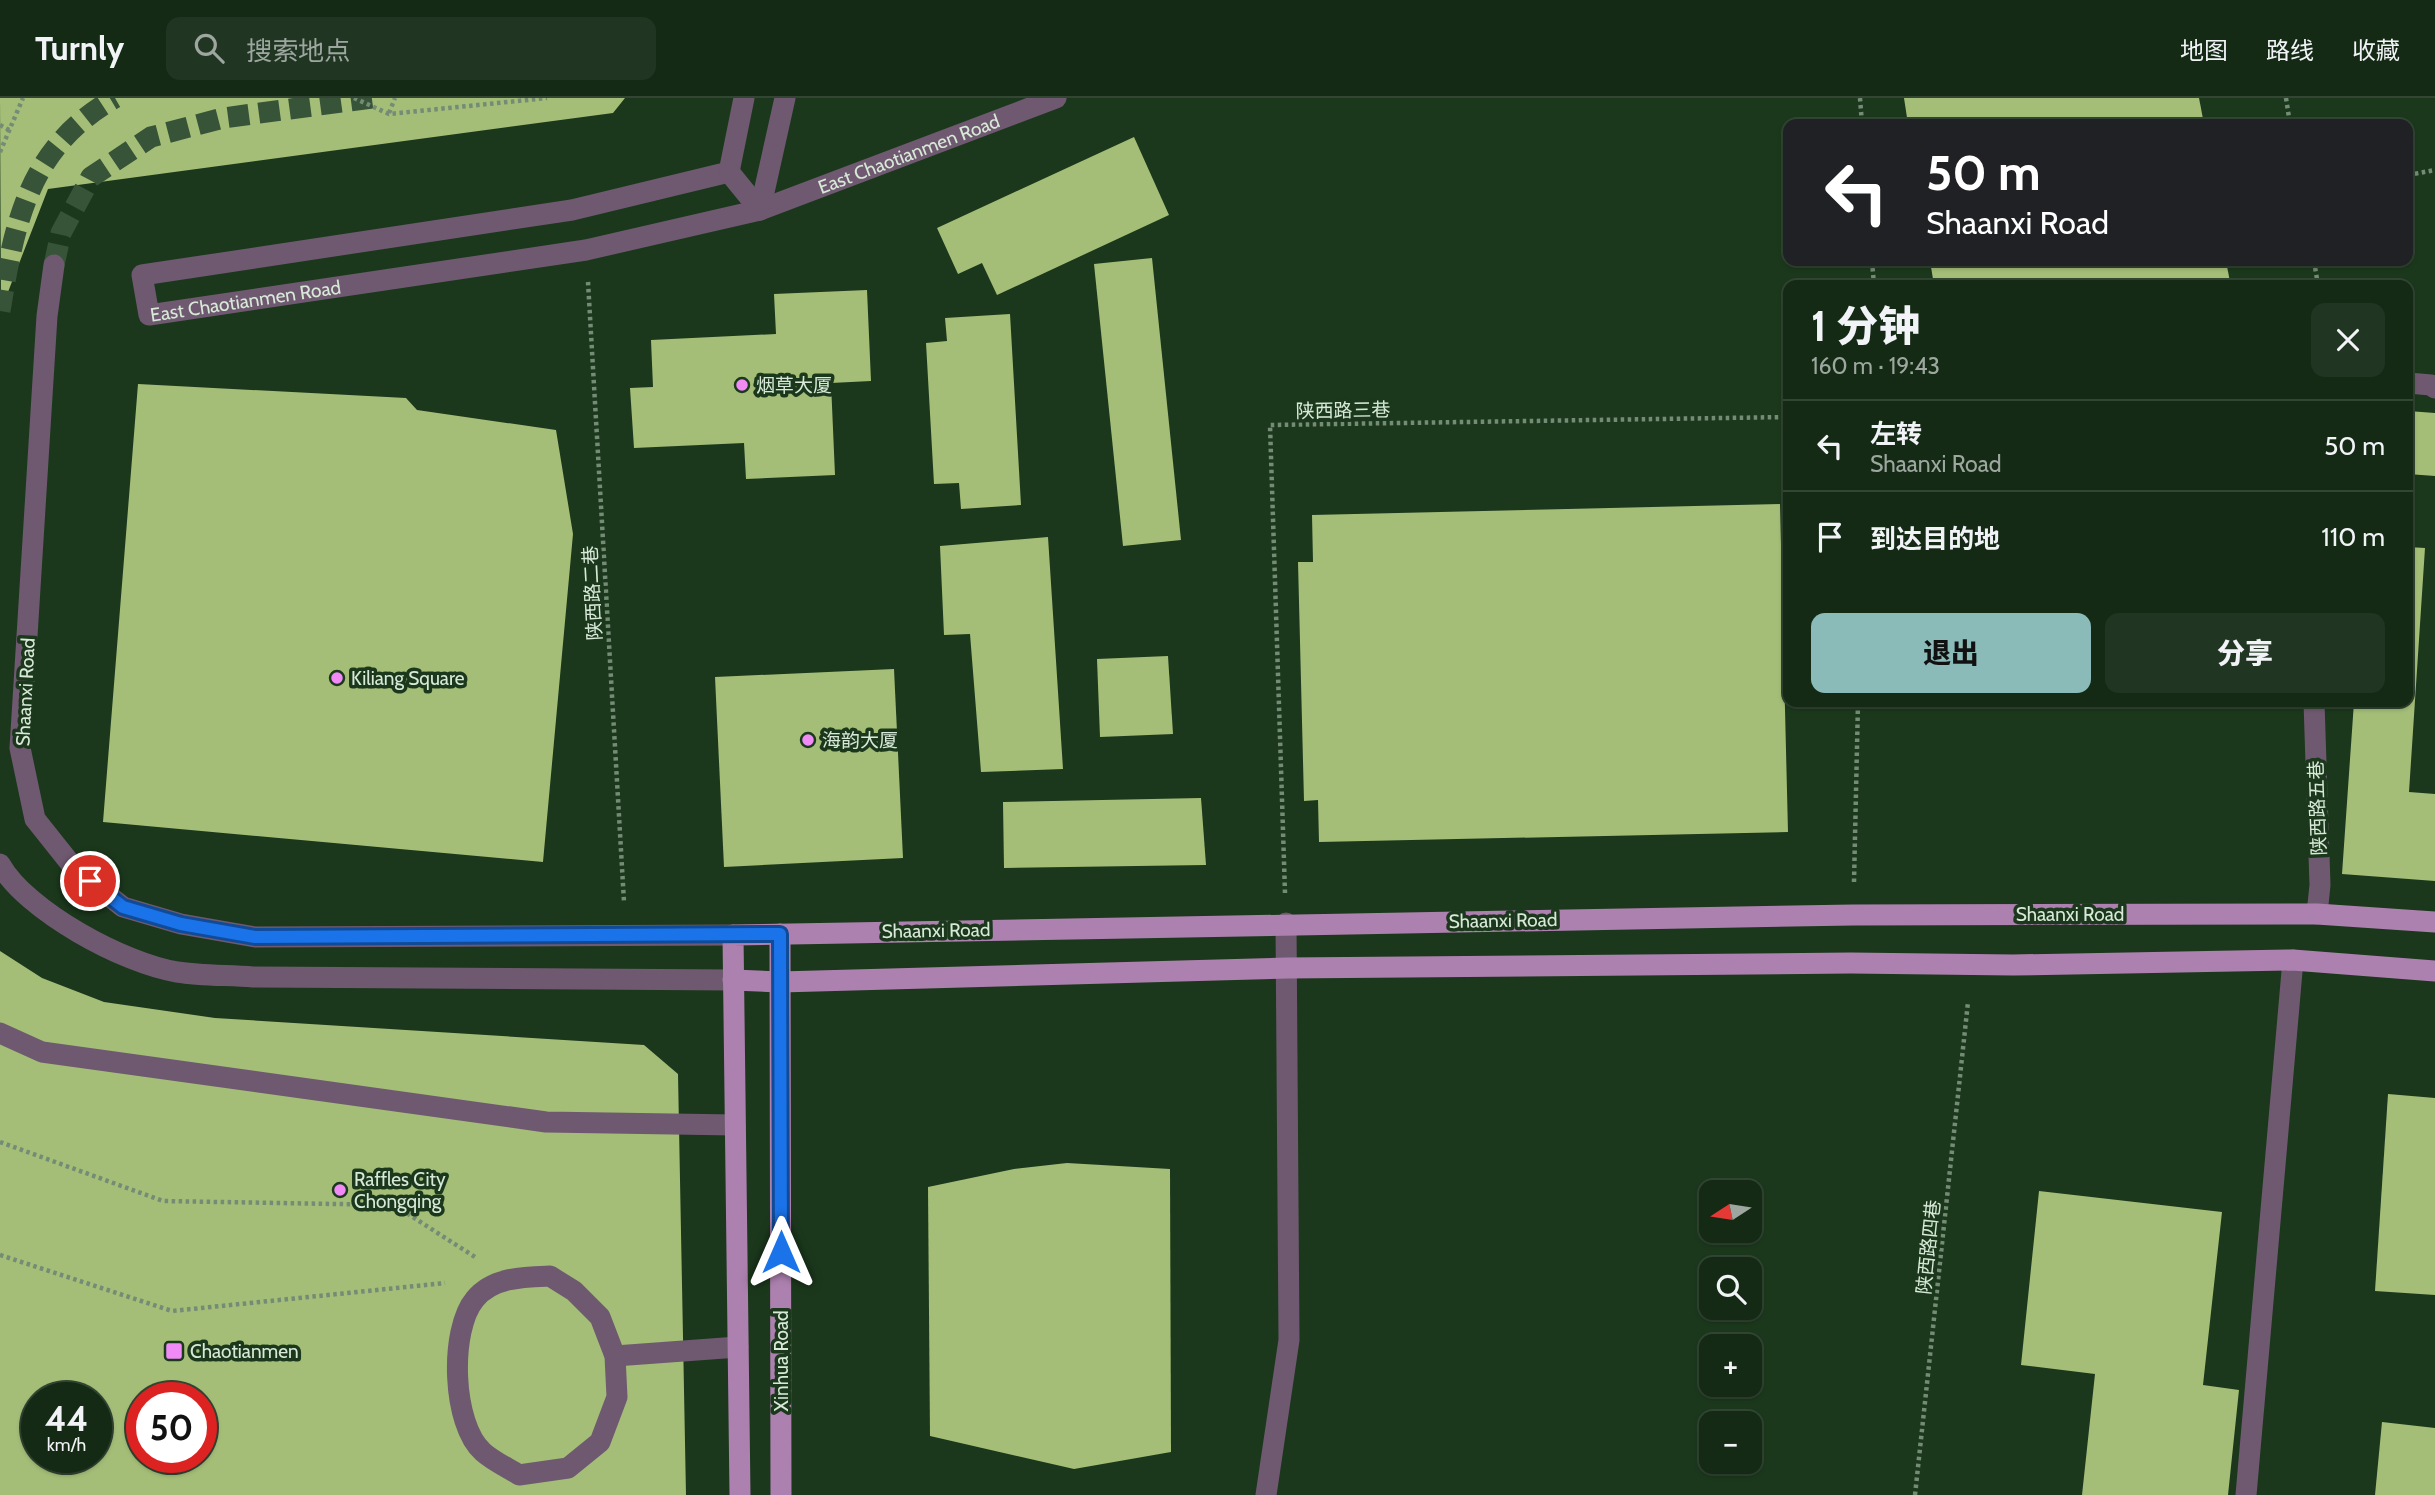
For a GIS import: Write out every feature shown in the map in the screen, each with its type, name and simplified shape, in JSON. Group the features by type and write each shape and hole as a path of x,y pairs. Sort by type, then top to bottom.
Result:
{"main road":[{"name":"Shaanxi Road","path":"733,935 1286,923 1853,915 2317,914 2435,922"},
{"name":"Xinhua Road","path":"780,934 782,1495"},
{"path":"733,935 740,1495"},
{"path":"733,980 780,982 1287,968 1852,963 2013,965 2293,960 2435,971"}],"street":[{"path":"744,98 729,173 760,210"},
{"path":"760,210 785,98"},
{"name":"East Chaotianmen Road","path":"729,173 572,210 142,275 149,315 586,250 760,210 1056,98"},
{"name":"Shaanxi Road","path":"54,264 47,316 20,747 35,819 74,868 123,907 181,924 255,937 733,935"},
{"path":"2413,383 2431,385 2435,388"},
{"name":"陕西路五巷","path":"2314,707 2320,885 2317,914"},
{"path":"0,864 46,911 105,948 176,972 253,977 733,980"},
{"path":"1266,1495 1289,1339 1286,923"},
{"path":"2246,1495 2293,960"},
{"path":"0,1033 42,1052 546,1122 735,1125"},
{"path":"550,1276 574,1291 600,1317 615,1356 617,1397 600,1442 568,1468 519,1475 481,1451 463,1420 456,1373 462,1325 475,1299 508,1278 550,1276"},
{"path":"615,1356 738,1347"}],"path":[{"path":"0,152 23,98"},
{"path":"354,98 388,114 547,98"},
{"path":"388,114 395,98"},
{"path":"1860,98 1862,119"},
{"path":"2286,98 2289,119"},
{"path":"0,125 9,130"},
{"path":"2413,174 2435,170"},
{"name":"陕西路二巷","path":"586,250 626,935"},
{"name":"陕西路三巷","path":"1286,923 1270,425 1783,417"},
{"path":"1854,886 1858,707"},
{"name":"陕西路四巷","path":"1914,1495 1968,1002"},
{"path":"0,1142 163,1201 394,1205 508,1278"},
{"path":"0,1255 172,1311 508,1278"}],"building":[{"path":"0,98 625,98 613,113 48,189 1,310"},
{"path":"1904,98 2199,98 2203,119 1907,119"},
{"path":"1134,137 1169,215 997,295 982,263 958,274 937,228"},
{"path":"1152,258 1181,540 1123,546 1094,264"},
{"path":"1931,266 2227,266 2230,280 1933,280"},
{"name":"烟草大厦","path":"867,290 871,381 831,383 835,475 746,479 744,443 634,448 630,388 653,387 651,340 776,334 774,294"},
{"path":"1010,314 1021,505 961,509 959,483 934,484 926,343 947,341 945,318"},
{"name":"Kiliang Square","path":"138,384 406,398 417,410 556,430 573,534 543,862 103,822"},
{"path":"2413,411 2435,413 2435,476 2413,474"},
{"path":"1780,504 1788,832 1319,842 1318,800 1304,801 1298,562 1313,562 1312,515"},
{"path":"1048,537 1063,769 981,772 970,634 944,635 940,546"},
{"path":"2413,547 2425,548 2409,792 2435,794 2435,881 2342,874 2354,707 2413,707"},
{"path":"1168,656 1173,734 1100,737 1097,659"},
{"name":"海韵大厦","path":"894,669 903,858 724,867 715,677"},
{"path":"1201,798 1206,865 1004,868 1003,802"},
{"name":"Raffles City Chongqing","path":"0,951 42,978 104,1002 215,1018 644,1045 678,1074 686,1495 0,1495"},
{"path":"2388,1094 2435,1098 2435,1295 2375,1291"},
{"path":"1067,1163 1170,1169 1171,1452 1074,1469 930,1436 928,1187 1014,1169"},
{"path":"2039,1191 2222,1212 2203,1385 2239,1390 2228,1495 2082,1495 2095,1374 2021,1365"},
{"path":"2382,1422 2435,1428 2435,1495 2375,1495"}],"tunnel":[{"path":"0,311 20,217 45,163 63,139 86,117 115,98"},
{"path":"54,265 61,233 91,177 151,137 223,118 372,98"}],"place":[{"name":"烟草大厦","path":"742,385"},
{"name":"Kiliang Square","path":"337,678"},
{"name":"海韵大厦","path":"808,740"},
{"name":"Raffles City Chongqing","path":"340,1190"},
{"name":"Chaotianmen","path":"174,1351"}],"route":[{"path":"90,881 123,907 181,924 255,937 780,934 781,1252"}]}
